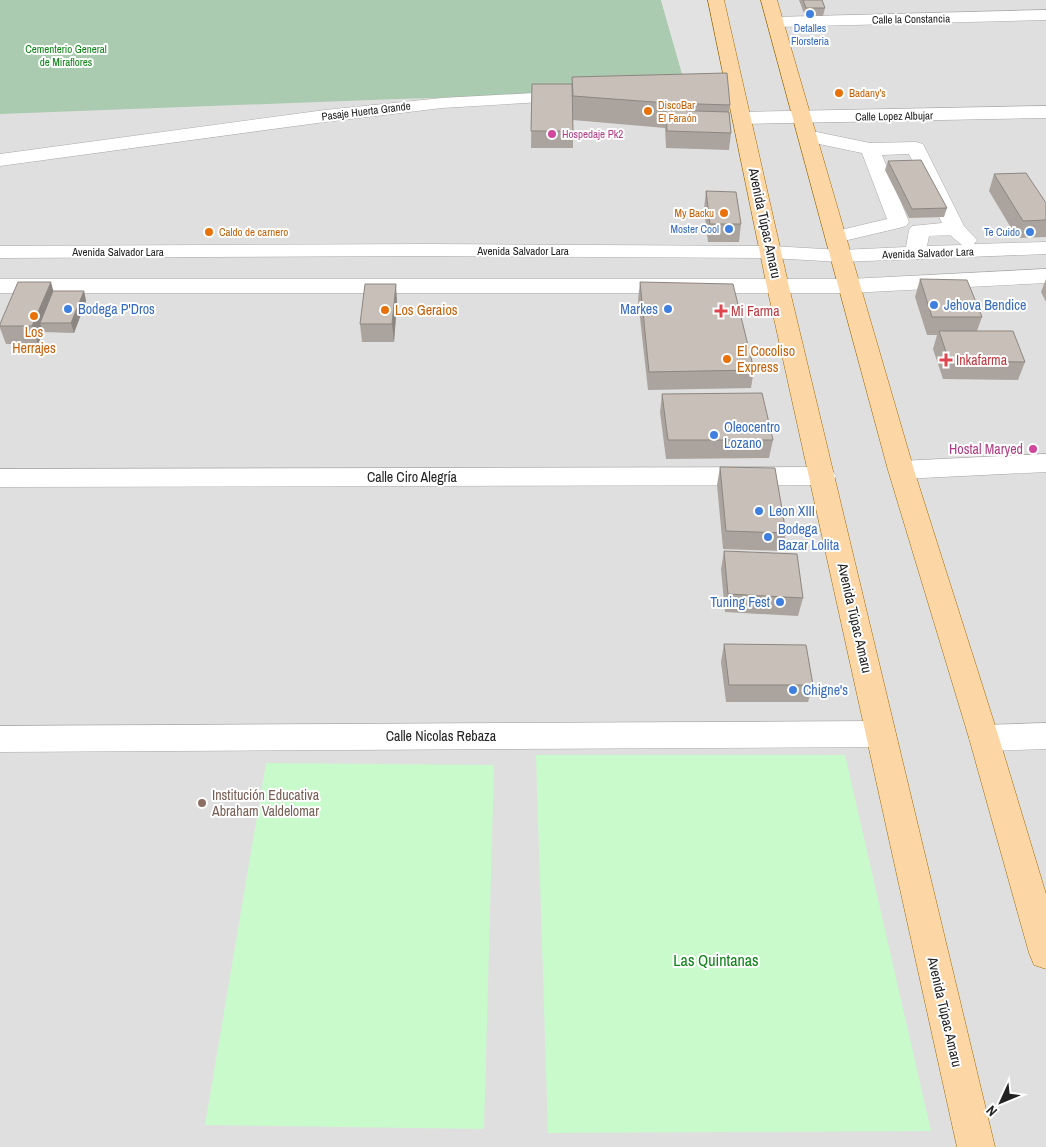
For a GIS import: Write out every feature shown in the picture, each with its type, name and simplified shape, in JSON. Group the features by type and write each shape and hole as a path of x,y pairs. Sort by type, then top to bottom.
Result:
{"main road":[{"name":"Avenida Túpac Amaru","path":"716,0 778,286 976,1147"},
{"path":"769,0 901,470 984,738 1046,953"}],"street":[{"name":"Calle la Constancia","path":"775,22 1046,15"},
{"path":"715,90 734,89"},
{"name":"Pasaje Huerta Grande","path":"0,160 442,102 591,95"},
{"name":"Calle Lopez Albujar","path":"743,118 805,127 1046,112"},
{"path":"805,127 870,149 916,148 955,229 979,251"},
{"path":"870,149 899,222"},
{"path":"838,246 899,222 919,230 955,229"},
{"path":"916,253 919,230"},
{"name":"Avenida Salvador Lara","path":"9,252 429,250 771,252 838,246 916,253 1046,248"},
{"path":"428,285 429,250"},
{"path":"9,252 1,288 428,285 849,286 1046,276"},
{"path":"901,470 1046,463"},
{"name":"Calle Ciro Alegría","path":"0,478 823,476"},
{"name":"Calle Nicolas Rebaza","path":"0,739 881,734"},
{"path":"984,738 1046,736"}],"shaded area":[{"path":"0,0 1046,0 1046,1147 0,1147"},
{"path":"661,0 715,0 734,89 687,91"}],"green space":[{"name":"Cementerio General de Miraflores","path":"0,0 661,0 687,91 397,99 0,114"},
{"name":"Las Quintanas","path":"536,755 845,755 931,1131 548,1133"},
{"path":"266,763 494,765 484,1129 205,1125"}],"building":[{"path":"803,0 822,0 825,8 806,8"},
{"path":"727,73 730,105 667,103 573,96 572,77"},
{"name":"Hospedaje Pk2","path":"532,84 572,84 573,131 531,131"},
{"path":"666,110 729,112 731,133 667,131"},
{"path":"921,160 947,208 912,209 888,161"},
{"path":"1026,173 1046,203 1046,220 1023,221 994,174"},
{"path":"706,191 736,192 741,224 710,224"},
{"path":"920,279 967,280 982,317 932,317"},
{"path":"18,282 51,282 32,326 0,326 0,324"},
{"path":"640,282 733,284 754,370 649,372"},
{"path":"365,284 396,284 392,324 360,324"},
{"path":"53,291 84,291 71,323 40,323"},
{"path":"939,331 1013,331 1025,362 949,361"},
{"path":"762,393 773,440 668,440 662,394"},
{"path":"720,467 775,468 786,533 726,531"},
{"path":"724,551 797,554 803,598 728,594"},
{"path":"724,644 806,645 813,685 729,685"}],"place":[{"name":"Detalles Florsteria","path":"810,14"},
{"name":"Badany's","path":"839,93"},
{"name":"DiscoBar El Faraón","path":"648,111"},
{"name":"Hospedaje Pk2","path":"552,134"},
{"name":"My Backu","path":"724,213"},
{"name":"Moster Cool","path":"729,229"},
{"name":"Caldo de carnero","path":"209,232"},
{"name":"Te Cuido","path":"1030,232"},
{"name":"Jehova Bendice","path":"934,305"},
{"name":"Bodega P'Dros","path":"68,309"},
{"name":"Markes","path":"668,309"},
{"name":"Los Geraios","path":"385,310"},
{"name":"Mi Farma","path":"721,311"},
{"name":"Los Herrajes","path":"34,316"},
{"name":"El Cocoliso Express","path":"727,359"},
{"name":"Inkafarma","path":"946,360"},
{"name":"Oleocentro Lozano","path":"714,435"},
{"name":"Hostal Maryed","path":"1033,449"},
{"name":"Leon XIII","path":"759,511"},
{"name":"Bodega Bazar Lolita","path":"768,537"},
{"name":"Tuning Fest","path":"780,602"},
{"name":"Chigne's","path":"793,690"},
{"name":"Institución Educativa Abraham Valdelomar","path":"202,803"}]}
